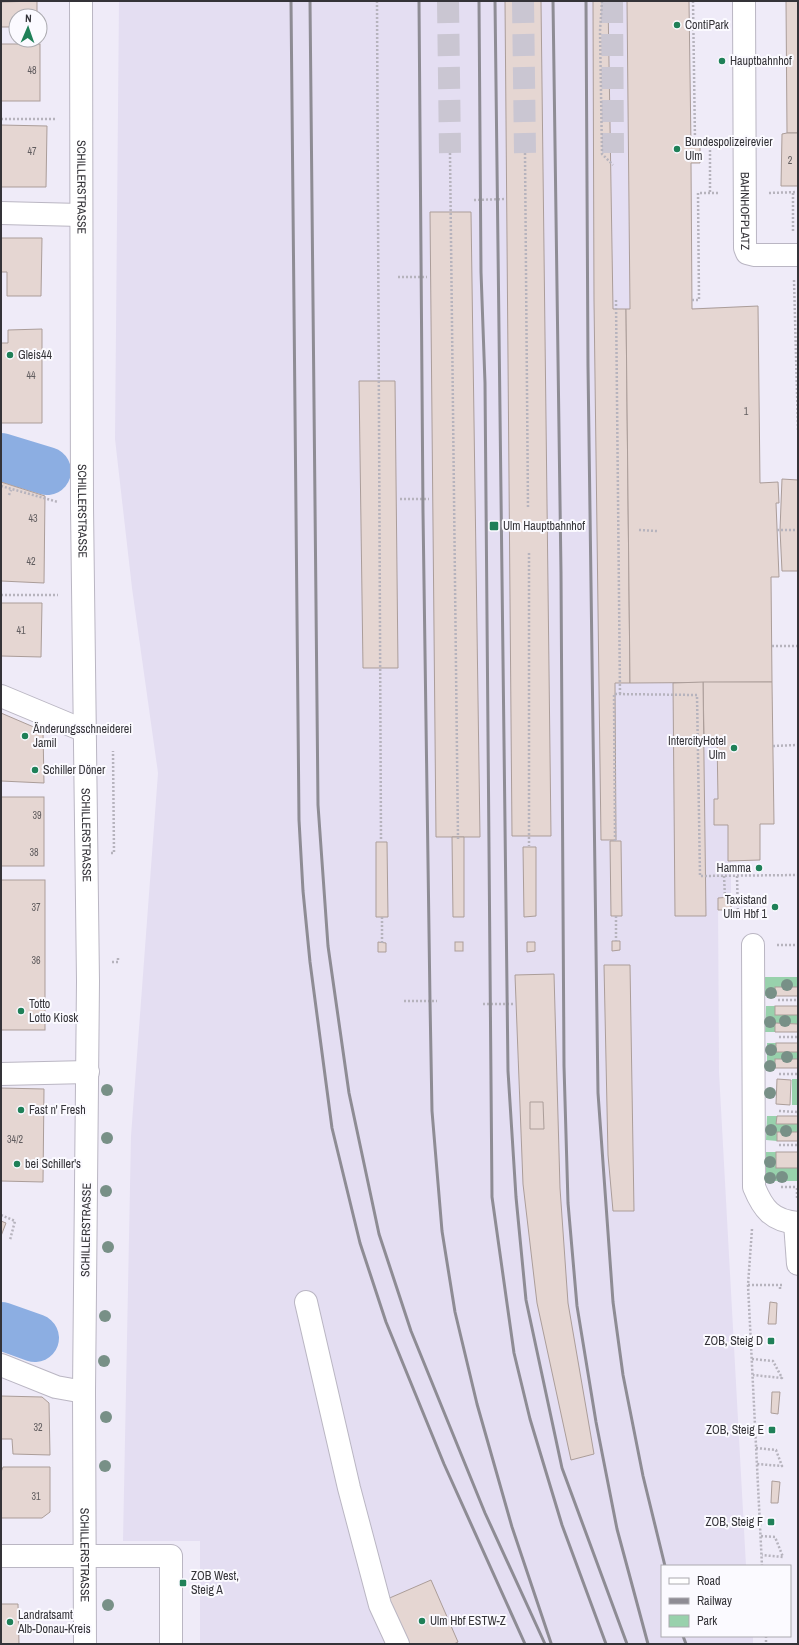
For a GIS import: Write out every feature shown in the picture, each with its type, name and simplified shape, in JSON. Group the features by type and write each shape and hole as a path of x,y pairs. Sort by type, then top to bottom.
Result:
{"street":[{"name":"SCHILLERSTRASSE","path":"81,1 81,440 88,1072 84,1392 85,1644"},
{"name":"BAHNHOFPLATZ","path":"744,1 744,242 747,253 755,255 797,256"},
{"path":"1,213 82,215"},
{"path":"1,696 85,731"},
{"path":"753,945 754,1187 761,1204 774,1217 797,1223 798,1264"},
{"path":"1,1074 88,1072"},
{"path":"306,1302 349,1488 380,1605 398,1644"},
{"path":"1,1365 56,1387 84,1392"},
{"path":"1,1556 171,1556 171,1644"}],"path":[{"path":"377,1 381,842"},
{"path":"602,1 600,31 602,154 613,165"},
{"path":"693,1 695,141 710,141 710,193"},
{"path":"1,119 81,120"},
{"path":"525,153 528,509"},
{"path":"450,154 458,839"},
{"path":"793,192 797,256 798,430"},
{"path":"692,300 699,300 698,193 744,193"},
{"path":"474,200 506,199"},
{"path":"398,277 426,277"},
{"path":"616,300 620,694"},
{"path":"1,486 11,490 82,508"},
{"path":"9,495 11,490"},
{"path":"400,499 429,499"},
{"path":"638,530 656,530"},
{"path":"777,530 798,530"},
{"path":"529,553 530,846"},
{"path":"1,595 83,594"},
{"path":"772,646 798,646"},
{"path":"615,841 614,694 697,695 700,876 798,875"},
{"path":"773,746 798,746"},
{"path":"724,876 725,897"},
{"path":"737,876 738,916"},
{"path":"616,916 616,941"},
{"path":"382,917 382,943"},
{"path":"404,1001 437,1001"},
{"path":"483,1004 514,1004"},
{"path":"754,1187 798,1187 797,1201"},
{"path":"1,1215 15,1221 10,1240"},
{"path":"752,1224 748,1285 762,1565"},
{"path":"748,1285 780,1285 780,1290"},
{"path":"752,1359 773,1361 782,1378 752,1375"},
{"path":"756,1448 776,1450 782,1466 757,1464"},
{"path":"760,1536 775,1537 782,1557 762,1555"}],"shaded area":[{"path":"119,1 689,1 691,146 700,146 700,163 691,163 692,308 758,306 760,482 778,482 779,503 776,504 779,577 771,577 772,682 703,683 704,737 717,737 718,799 728,825 728,861 731,861 731,897 718,898 719,1072 746,1565 661,1565 661,1637 753,1637 753,1644 200,1644 200,1541 123,1541 131,1136 158,773 132,588 115,439"}],"green space":[{"path":"765,977 798,977 798,987 775,987 775,996 765,996"},
{"path":"766,1006 775,1006 775,1015 798,1015 798,1024 776,1023 775,1032 765,1032"},
{"path":"767,1043 776,1043 776,1052 798,1052 798,1059 776,1059 775,1068 767,1068"},
{"path":"792,1079 798,1079 798,1105 792,1105"},
{"path":"767,1116 777,1116 777,1124 798,1124 798,1132 777,1132 777,1141 766,1140"},
{"path":"766,1152 776,1152 776,1168 798,1168 798,1181 766,1181"}],"building":[{"path":"37,1 37,8 8,8 8,27 1,27 1,2"},
{"path":"505,1 541,1 551,836 512,836"},
{"path":"593,1 608,1 613,309 626,309 630,683 615,683 616,840 601,840 594,300"},
{"path":"627,1 689,1 691,146 700,146 700,163 691,163 692,309 758,306 760,483 778,482 779,503 776,503 779,577 771,577 772,682 630,683 626,309 630,309"},
{"path":"786,1 798,1 798,133 787,133"},
{"path":"1,44 8,44 8,48 40,48 40,101 1,101"},
{"path":"1,125 47,126 46,187 1,187"},
{"path":"798,133 798,186 781,186 782,134"},
{"path":"430,212 471,212 480,837 436,837"},
{"path":"1,238 42,238 41,296 7,296 7,272 1,272"},
{"path":"42,329 42,423 1,423 1,343 8,343 8,330"},
{"path":"359,381 395,381 398,668 363,668"},
{"path":"782,479 798,480 798,571 782,571 780,530"},
{"path":"1,482 45,496 44,583 1,581"},
{"path":"1,603 42,603 41,657 1,656"},
{"path":"703,682 772,682 774,824 760,824 760,860 728,861 728,825 714,825 714,799 718,799 717,737 704,737"},
{"path":"703,682 706,916 675,916 673,683"},
{"path":"1,713 43,731 44,783 1,781"},
{"path":"1,797 44,797 44,866 1,866"},
{"path":"452,837 464,837 464,917 453,917"},
{"path":"610,841 621,841 622,916 611,916"},
{"path":"376,842 387,842 388,917 376,917"},
{"path":"523,847 536,847 536,916 524,917"},
{"path":"1,880 45,880 45,1030 1,1030"},
{"path":"731,897 731,910 718,910 718,898"},
{"path":"612,941 620,941 620,950 612,951"},
{"path":"378,942 386,943 386,952 378,952"},
{"path":"455,942 463,942 463,951 455,951"},
{"path":"527,942 535,942 535,951 527,952"},
{"path":"604,965 630,965 634,1211 613,1211 608,1155"},
{"path":"554,974 560,1188 568,1303 594,1454 571,1460 537,1303 523,1184 515,975"},
{"path":"775,987 798,987 798,996 775,996"},
{"path":"775,1006 798,1006 798,1015 775,1015"},
{"path":"775,1023 798,1024 798,1032 775,1032"},
{"path":"776,1043 798,1043 798,1052 776,1052"},
{"path":"775,1059 798,1059 798,1068 775,1068"},
{"path":"777,1079 791,1080 790,1105 776,1104"},
{"path":"1,1088 44,1089 43,1182 1,1181"},
{"path":"530,1102 543,1102 544,1129 530,1129"},
{"path":"777,1116 798,1116 798,1124 776,1124"},
{"path":"777,1132 798,1132 798,1141 777,1141"},
{"path":"776,1152 798,1152 798,1168 776,1168"},
{"path":"1,1221 6,1223 1,1236"},
{"path":"770,1302 777,1303 776,1324 768,1324"},
{"path":"772,1392 780,1392 778,1414 771,1413"},
{"path":"1,1396 42,1397 49,1403 50,1455 13,1454 12,1439 1,1439"},
{"path":"3,1467 50,1467 50,1512 42,1518 1,1518 1,1472"},
{"path":"772,1481 780,1482 778,1503 771,1503"},
{"name":"Ulm Hbf ESTW-Z","path":"431,1580 458,1642 454,1644 404,1644 385,1600"},
{"name":"Landratsamt Alb-Donau-Kreis","path":"1,1604 18,1604 19,1644 1,1644"}],"waterway":[{"path":"1,457 47,471"},
{"path":"1,1326 35,1338"}],"tunnel":[{"path":"448,1 450,153"},
{"path":"523,1 525,153"},
{"path":"612,1 613,153"}],"railway":[{"path":"291,1 299,820 303,891 310,962 332,1128 360,1243 386,1322 444,1464 525,1644"},
{"path":"310,1 318,805 328,946 349,1093 379,1234 411,1331 485,1513 545,1644"},
{"path":"419,1 423,512 432,1111 442,1231 455,1312 477,1404 512,1527 551,1643"},
{"path":"479,1 481,272 485,383 492,1197 514,1353 530,1419 562,1525 606,1644"},
{"path":"495,1 508,1071 516,1197 526,1300 562,1468 627,1644"},
{"path":"553,1 561,573 564,1066 568,1203 577,1306 596,1422 617,1529 648,1644"},
{"path":"586,1 588,366 598,1093 613,1302 623,1375 643,1476 665,1565"},
{"path":"683,1637 686,1644"}],"place":[{"name":"ContiPark","path":"677,25"},
{"name":"Hauptbahnhof","path":"722,61"},
{"name":"Bundespolizeirevier Ulm","path":"677,149"},
{"name":"Gleis44","path":"10,355"},
{"name":"Ulm Hauptbahnhof","path":"494,526"},
{"name":"Änderungsschneiderei Jamil","path":"25,736"},
{"name":"IntercityHotel Ulm","path":"734,748"},
{"name":"Schiller Döner","path":"35,770"},
{"name":"Hamma","path":"759,868"},
{"name":"Taxistand Ulm Hbf 1","path":"775,907"},
{"name":"Totto Lotto Kiosk","path":"21,1011"},
{"name":"Fast n' Fresh","path":"21,1110"},
{"name":"bei Schiller's","path":"17,1164"},
{"name":"ZOB, Steig D","path":"771,1341"},
{"name":"ZOB, Steig E","path":"772,1430"},
{"name":"ZOB, Steig F","path":"771,1522"},
{"name":"ZOB West, Steig A","path":"183,1583"},
{"name":"Ulm Hbf ESTW-Z","path":"422,1621"},
{"name":"Landratsamt Alb-Donau-Kreis","path":"10,1622"}]}
